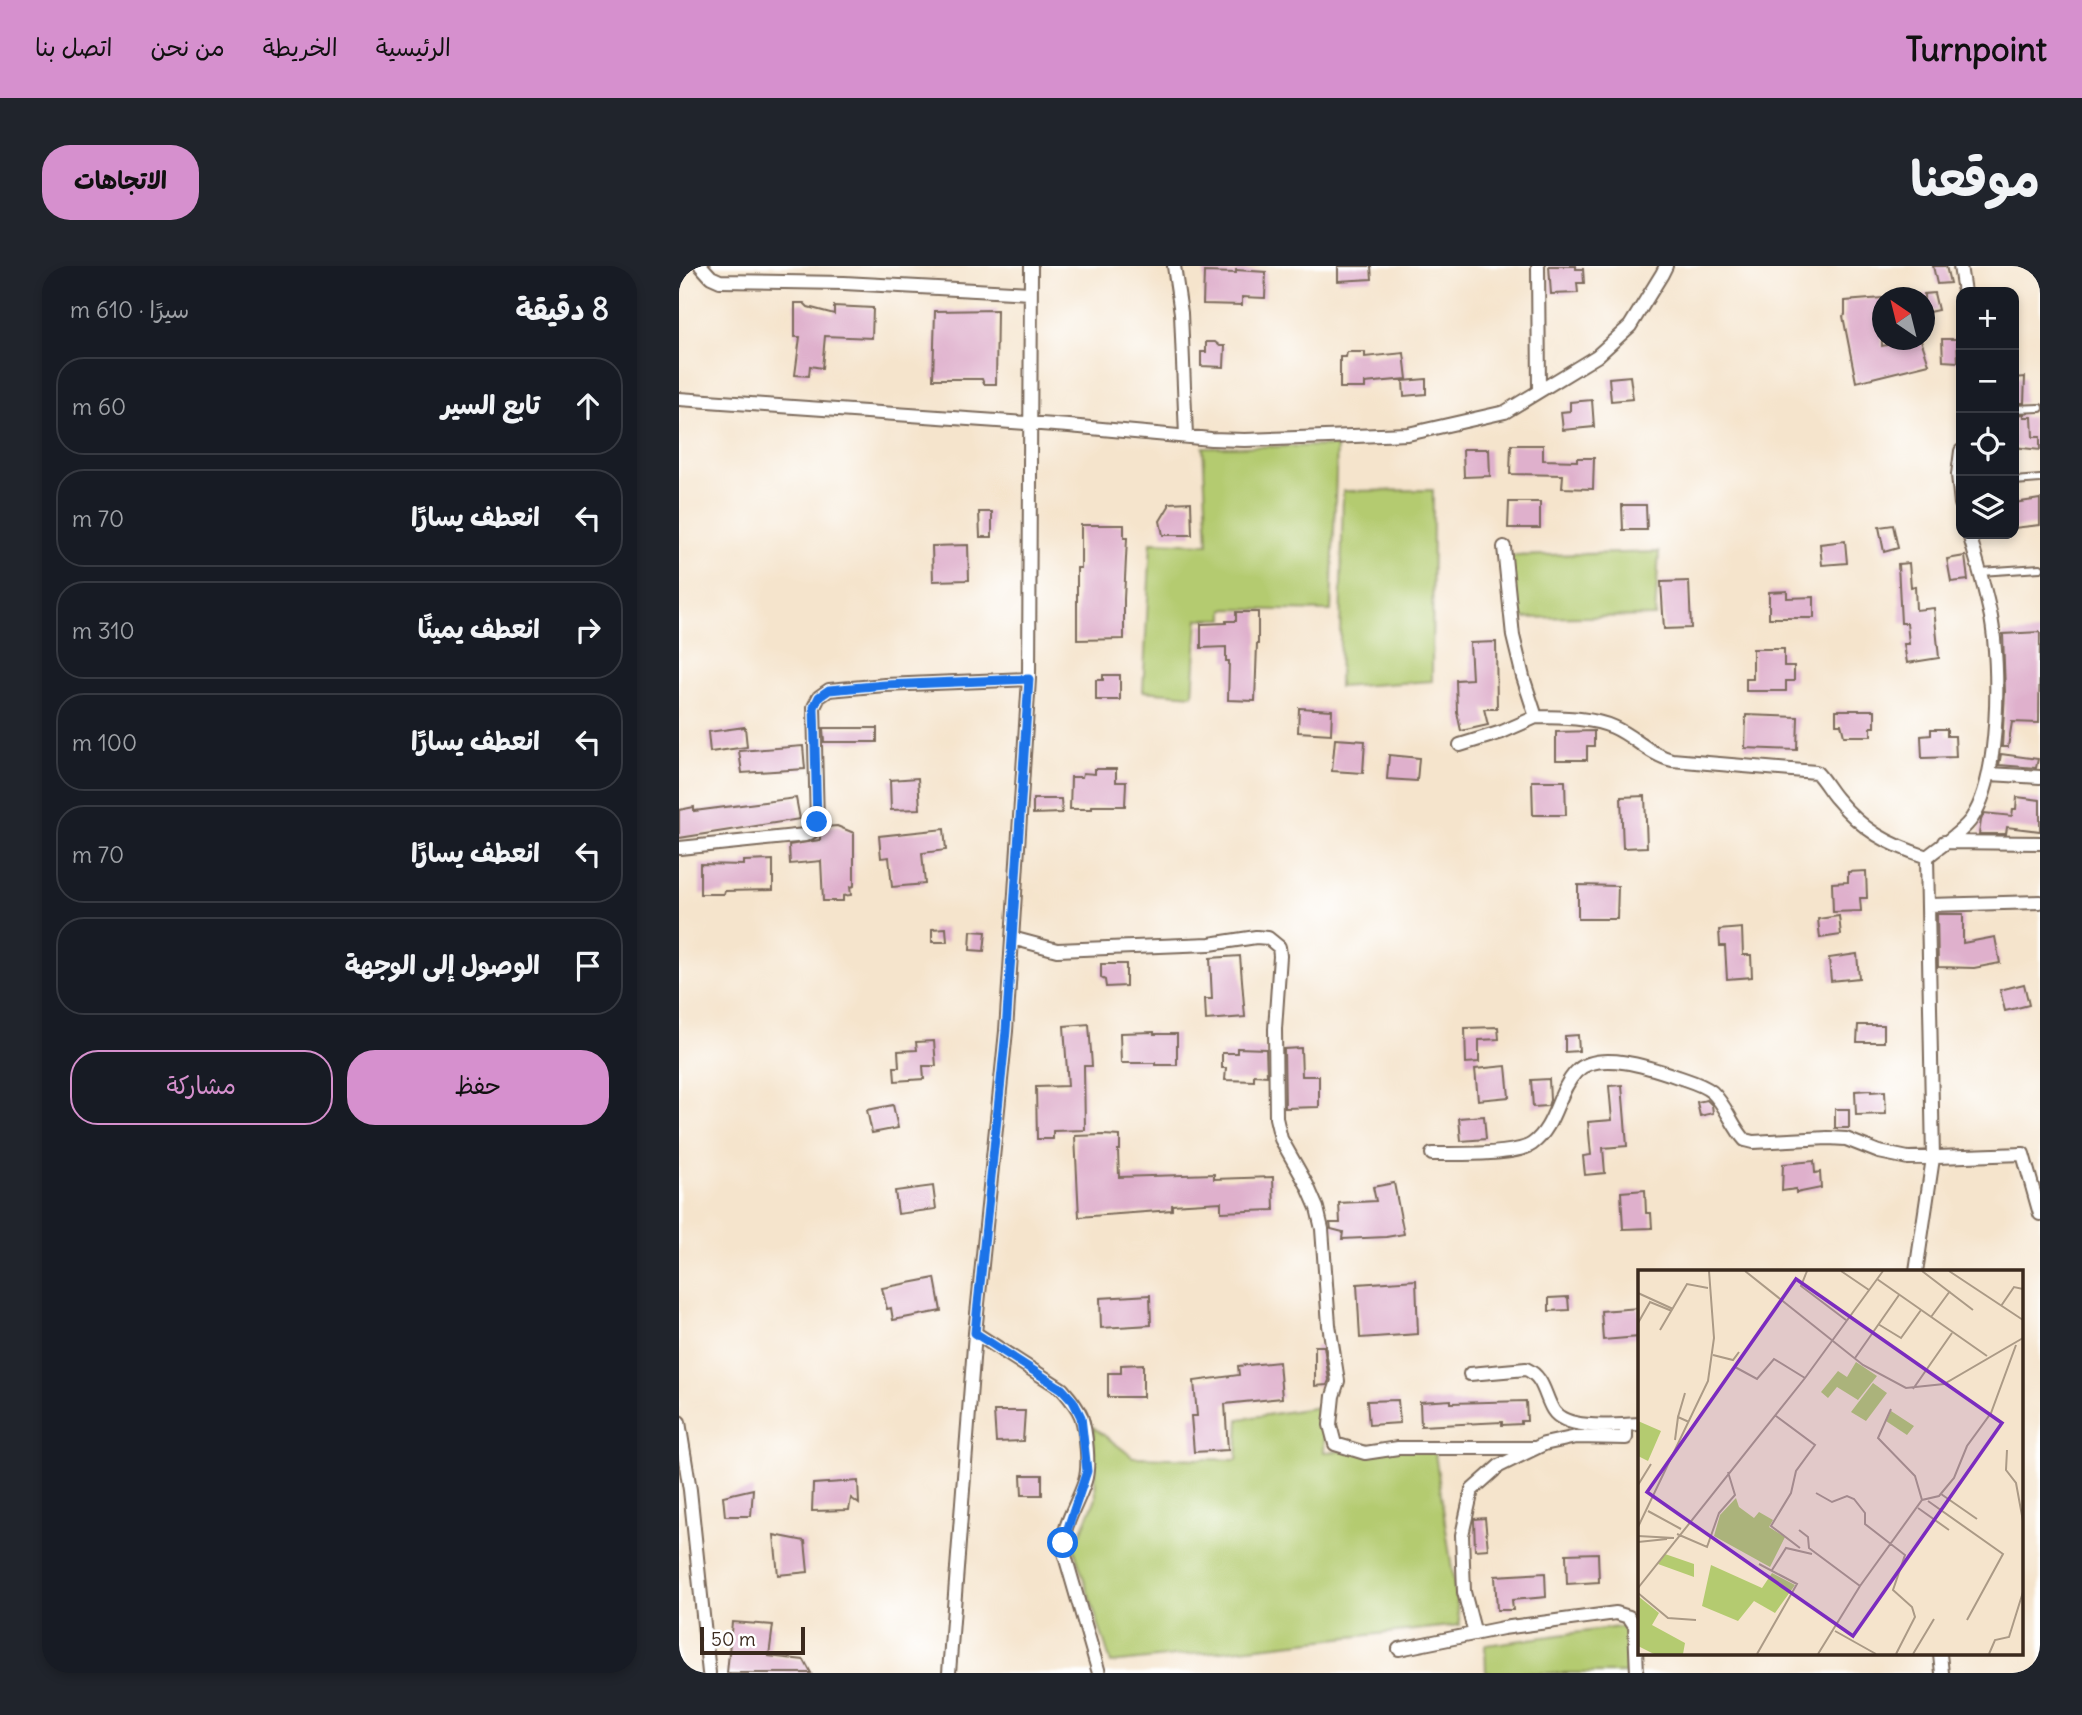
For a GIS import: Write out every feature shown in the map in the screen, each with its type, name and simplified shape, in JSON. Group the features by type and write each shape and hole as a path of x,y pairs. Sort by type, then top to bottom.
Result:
{"street":[{"path":"701,266 711,277 720,281 843,283 1030,293"},
{"path":"949,1673 975,1333 1006,1031 1029,679 1031,266"},
{"path":"1174,266 1181,313 1186,436"},
{"path":"1538,266 1539,391"},
{"path":"679,399 1245,440 1408,435 1505,412 1597,356 1630,326 1666,266"},
{"path":"1960,266 1963,287"},
{"path":"1927,857 1970,822 1980,805 1990,774 1996,707 1996,660 1991,618 1970,539"},
{"path":"1504,547 1513,636 1536,717"},
{"path":"680,848 805,835 815,830 817,771 814,707 819,697 829,690 1029,679"},
{"path":"1460,745 1502,732 1536,717 1592,721 1612,726 1662,757 1672,760 1816,772 1857,821 1896,846 1927,857"},
{"path":"1990,774 2040,777"},
{"path":"1944,842 2040,843"},
{"path":"1916,1270 1933,1158 1927,857"},
{"path":"1929,905 2040,902"},
{"path":"1012,938 1057,950 1210,944 1256,937 1268,938 1279,947 1275,1040 1276,1118 1281,1139 1317,1208 1322,1229 1329,1325 1338,1381 1333,1396 1330,1426 1335,1444 1365,1453 1398,1448 1535,1448"},
{"path":"1432,1154 1472,1154 1530,1146 1539,1138 1552,1118 1577,1071 1592,1063 1621,1061 1650,1067 1707,1089 1713,1093 1745,1140 1753,1142 1846,1139 1908,1158 2023,1154 2040,1214"},
{"path":"975,1333 1062,1389 1073,1401 1081,1417 1087,1471 1064,1535 1063,1549 1099,1673"},
{"path":"1470,1374 1526,1370 1539,1379 1554,1411 1561,1418 1573,1423 1638,1424"},
{"path":"679,1422 690,1490 709,1673"},
{"path":"1475,1634 1464,1592 1462,1535 1472,1490 1499,1466 1544,1444 1576,1437 1626,1438 1626,1424"},
{"path":"1399,1649 1475,1634 1616,1613 1629,1617 1635,1626 1637,1673"}],"lane":[{"path":"2019,409 2040,408"},
{"path":"2019,481 2040,479"},
{"path":"1980,572 2040,568"}],"green space":[{"path":"1337,446 1331,611 1224,609 1224,619 1198,619 1193,695 1143,691 1151,542 1208,544 1203,447"},
{"path":"1433,490 1432,681 1339,687 1343,491"},
{"path":"1659,552 1655,616 1516,618 1511,556"},
{"path":"1326,1406 1324,1452 1434,1446 1460,1625 1111,1663 1074,1549 1096,1498 1093,1427 1133,1457 1237,1460 1239,1419"},
{"path":"1626,1626 1626,1673 1486,1673 1485,1645"}],"building":[{"path":"1338,266 1371,266 1372,279 1338,281"},
{"path":"1549,266 1576,266 1576,269 1583,269 1584,283 1577,283 1578,293 1551,294"},
{"path":"1933,266 1946,266 1950,283 1937,284"},
{"path":"1236,270 1266,272 1265,298 1242,297 1242,305 1203,304 1204,272 1236,273"},
{"path":"1872,299 1872,350 1924,350 1929,364 1856,382 1843,316 1845,301"},
{"path":"795,303 804,303 808,307 834,314 834,306 873,308 872,338 825,336 822,368 810,366 809,376 795,375 800,337 795,337"},
{"path":"997,310 996,384 984,384 982,379 933,379 935,311"},
{"path":"1942,339 1956,339 1956,362 1943,361"},
{"path":"1206,342 1225,346 1224,367 1201,366 1201,352 1206,352"},
{"path":"1347,352 1365,352 1365,357 1404,353 1407,379 1365,383 1365,388 1340,388 1340,357 1346,357"},
{"path":"1630,376 1633,399 1611,401 1609,378"},
{"path":"2025,377 2024,403 2019,403 2019,378"},
{"path":"1426,379 1426,394 1404,396 1403,381"},
{"path":"1592,400 1594,427 1563,430 1561,412 1570,411 1570,402"},
{"path":"2019,414 2032,417 2033,437 2040,437 2040,450 2019,448"},
{"path":"1511,445 1543,445 1543,460 1577,461 1577,458 1594,458 1593,489 1562,488 1563,475 1510,474"},
{"path":"1463,449 1489,449 1490,476 1464,477"},
{"path":"2040,499 2040,525 2019,527 2019,502"},
{"path":"1191,502 1192,535 1163,535 1160,521 1169,503"},
{"path":"1509,502 1540,502 1540,528 1508,528"},
{"path":"1622,505 1646,505 1647,530 1623,530"},
{"path":"979,512 992,512 992,537 980,537"},
{"path":"1081,525 1124,525 1124,538 1127,538 1124,639 1077,640 1077,568 1081,568"},
{"path":"1893,525 1898,548 1884,552 1879,527"},
{"path":"1845,541 1847,563 1822,565 1820,544"},
{"path":"968,545 969,580 933,581 932,546"},
{"path":"1965,556 1968,580 1951,582 1947,559"},
{"path":"1909,563 1911,587 1915,586 1916,610 1934,608 1939,658 1907,663 1904,644 1909,644 1907,623 1901,623 1898,564"},
{"path":"1689,581 1691,628 1664,629 1661,582"},
{"path":"1787,591 1787,598 1814,597 1814,618 1769,618 1769,592"},
{"path":"1236,612 1258,612 1255,701 1228,700 1229,661 1226,661 1226,647 1201,648 1201,624 1236,621"},
{"path":"2040,632 2039,723 2012,722 2008,747 2002,747 2005,692 2003,634"},
{"path":"1496,642 1497,709 1484,709 1488,725 1461,731 1457,712 1456,680 1472,679 1470,643"},
{"path":"1753,649 1784,649 1784,666 1794,666 1794,681 1786,681 1786,691 1746,691 1746,679 1753,679"},
{"path":"1103,675 1120,675 1120,700 1096,700 1096,680 1103,680"},
{"path":"1299,708 1332,710 1331,734 1298,732"},
{"path":"1836,710 1875,710 1875,727 1871,727 1871,736 1844,736 1841,724 1836,724"},
{"path":"1746,715 1798,717 1797,750 1745,748"},
{"path":"745,727 747,747 710,752 708,732"},
{"path":"823,728 877,728 877,742 824,742"},
{"path":"1931,729 1947,729 1947,736 1955,736 1956,757 1922,758 1921,736 1931,735"},
{"path":"1594,731 1594,746 1587,746 1587,760 1556,760 1556,732"},
{"path":"1335,739 1365,741 1363,773 1332,771"},
{"path":"803,746 805,769 742,773 739,751"},
{"path":"2001,754 2038,759 2036,768 1999,765"},
{"path":"1389,755 1419,758 1417,781 1387,779"},
{"path":"1095,769 1116,769 1116,782 1126,782 1125,806 1070,809 1071,777 1082,777 1083,773 1095,774"},
{"path":"918,778 920,809 891,810 890,780"},
{"path":"1532,781 1565,781 1566,815 1533,815"},
{"path":"1645,796 1647,847 1623,848 1621,797"},
{"path":"2017,797 2040,800 2040,831 2007,827 2006,834 1979,834 1984,813 2012,816"},
{"path":"796,798 800,819 679,838 679,810 694,807 694,811"},
{"path":"1033,799 1061,799 1062,813 1033,814"},
{"path":"837,826 854,833 854,886 850,887 851,895 843,896 843,901 823,901 821,861 790,864 789,845 820,840 825,827"},
{"path":"944,829 946,850 922,853 925,884 892,887 889,857 881,858 879,836"},
{"path":"773,860 773,890 700,894 700,864 744,865 744,861"},
{"path":"1866,871 1867,898 1860,898 1861,911 1833,912 1832,883 1848,882 1848,872"},
{"path":"1578,885 1618,886 1617,919 1578,919"},
{"path":"1937,914 1963,914 1963,943 1995,937 2000,963 1974,968 1938,967"},
{"path":"1839,916 1841,935 1820,938 1818,919"},
{"path":"946,928 947,942 932,942 932,929"},
{"path":"1742,928 1743,955 1751,955 1752,977 1727,979 1725,946 1720,946 1719,930"},
{"path":"971,931 986,932 984,951 970,950"},
{"path":"1857,954 1859,978 1831,981 1829,958"},
{"path":"1240,956 1245,1017 1206,1020 1205,999 1212,999 1210,958"},
{"path":"1101,964 1126,964 1126,986 1106,987 1105,980 1101,978"},
{"path":"2024,984 2029,1005 2005,1011 2000,990"},
{"path":"1089,1024 1092,1066 1084,1066 1085,1130 1053,1131 1053,1139 1037,1139 1036,1087 1068,1086 1064,1026"},
{"path":"1858,1025 1884,1025 1884,1042 1857,1042"},
{"path":"1498,1027 1499,1039 1479,1040 1479,1062 1466,1063 1465,1028"},
{"path":"1120,1033 1177,1034 1177,1065 1121,1063"},
{"path":"1578,1035 1579,1051 1565,1052 1565,1036"},
{"path":"934,1041 936,1066 923,1066 924,1079 895,1081 894,1067 899,1067 898,1051 917,1050 916,1042"},
{"path":"1237,1048 1266,1049 1267,1076 1254,1075 1254,1081 1225,1080 1226,1068 1222,1068 1222,1053 1237,1053"},
{"path":"1301,1048 1302,1076 1319,1076 1319,1107 1285,1108 1284,1049"},
{"path":"1506,1066 1509,1097 1478,1100 1475,1069"},
{"path":"1549,1079 1548,1106 1533,1107 1531,1080"},
{"path":"1622,1085 1627,1146 1603,1148 1605,1173 1585,1175 1583,1156 1591,1155 1588,1122 1612,1120 1609,1086"},
{"path":"1855,1091 1885,1091 1886,1114 1856,1115"},
{"path":"1707,1100 1712,1105 1713,1113 1700,1116 1697,1102"},
{"path":"893,1105 898,1128 872,1133 867,1110"},
{"path":"1835,1109 1849,1109 1849,1128 1835,1128"},
{"path":"1484,1116 1486,1139 1461,1141 1459,1118"},
{"path":"1075,1136 1120,1136 1119,1177 1214,1174 1214,1179 1273,1177 1274,1210 1221,1212 1221,1202 1172,1205 1172,1210 1079,1217"},
{"path":"1814,1161 1815,1173 1820,1172 1821,1188 1796,1193 1796,1189 1782,1191 1783,1164"},
{"path":"1394,1183 1404,1234 1342,1239 1343,1232 1331,1229 1330,1223 1340,1223 1339,1203 1376,1201 1373,1187"},
{"path":"933,1186 936,1209 898,1214 895,1191"},
{"path":"1645,1190 1646,1213 1651,1213 1652,1228 1623,1229 1621,1192"},
{"path":"935,1278 941,1311 893,1320 882,1288"},
{"path":"1416,1280 1418,1334 1360,1338 1357,1284"},
{"path":"1150,1295 1151,1325 1101,1328 1100,1298"},
{"path":"1568,1297 1569,1310 1549,1311 1549,1298"},
{"path":"1638,1308 1638,1337 1603,1340 1601,1311"},
{"path":"1315,1346 1324,1346 1329,1380 1327,1385 1315,1386"},
{"path":"1279,1362 1282,1398 1225,1404 1228,1450 1194,1452 1191,1416 1197,1416 1194,1381 1239,1375 1238,1366"},
{"path":"1143,1364 1143,1397 1108,1397 1108,1373 1121,1373 1121,1365"},
{"path":"1398,1400 1400,1423 1369,1425 1367,1401"},
{"path":"1451,1400 1451,1403 1526,1401 1527,1421 1502,1425 1502,1422 1421,1426 1420,1402"},
{"path":"994,1411 1025,1411 1023,1441 996,1442"},
{"path":"1021,1475 1042,1475 1042,1495 1022,1495"},
{"path":"858,1481 859,1504 851,1498 849,1510 812,1511 813,1484"},
{"path":"753,1489 751,1516 725,1516 723,1496"},
{"path":"1485,1518 1488,1549 1475,1550 1474,1519"},
{"path":"774,1535 805,1541 808,1572 778,1575"},
{"path":"1598,1553 1599,1582 1567,1584 1566,1554"},
{"path":"1545,1573 1546,1597 1512,1600 1513,1610 1497,1610 1495,1576"},
{"path":"732,1622 773,1625 769,1656 804,1660 811,1673 727,1673"}],"route":[{"path":"817,822 814,707 819,697 829,690 1029,679 1006,1031 975,1333 1062,1389 1073,1401 1081,1417 1087,1471 1063,1543"}]}
